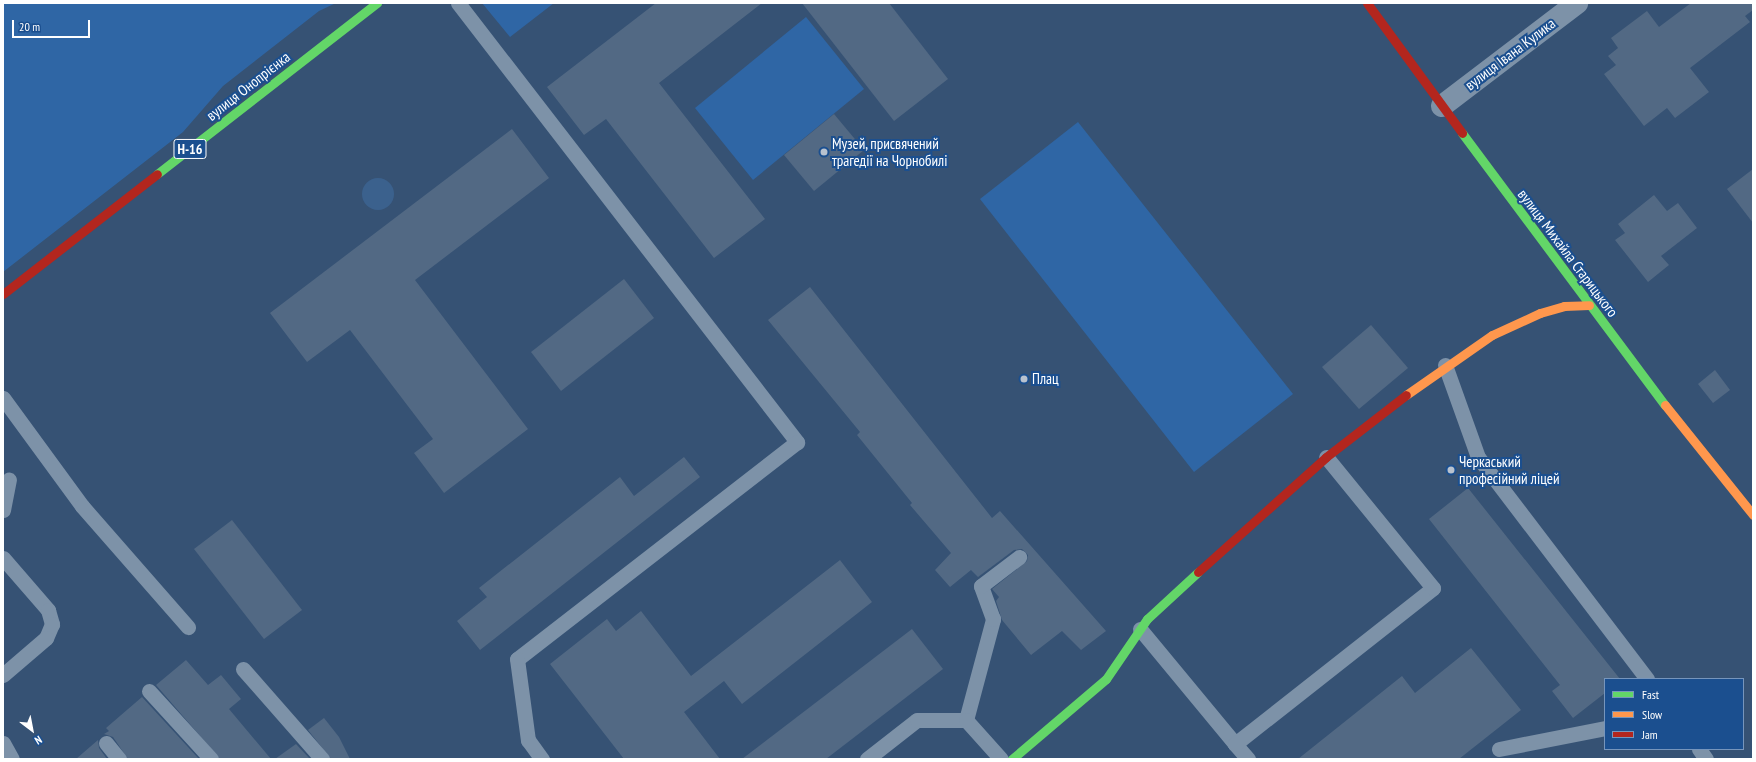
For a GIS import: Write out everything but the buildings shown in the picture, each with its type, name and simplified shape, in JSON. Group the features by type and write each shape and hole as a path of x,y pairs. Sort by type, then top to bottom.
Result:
{"street":[{"name":"вулиця Онопрієнка","path":"3,294 377,3"},
{"name":"вулиця Михайла Старицького","path":"1367,3 1589,305 1715,470 1753,515"},
{"name":"вулиця Івана Кулика","path":"1442,106 1577,3"},
{"path":"1012,759 1106,679 1140,629 1153,614 1326,457 1444,365 1492,335 1540,313 1564,306 1589,305"}],"lane":[{"path":"458,3 797,442 517,659 528,740 542,759"},
{"path":"1444,365 1478,457 1646,678"},
{"path":"3,398 82,506 188,627"},
{"path":"1235,744 1433,588 1326,457"},
{"path":"3,510 9,480"},
{"path":"966,720 993,619 982,586 1019,557"},
{"path":"3,558 48,610 52,624 46,638 3,675"},
{"path":"1140,629 1248,759"},
{"path":"243,669 322,759"},
{"path":"149,691 211,759"},
{"path":"867,759 917,720 966,720 1001,759"},
{"path":"1499,749 1604,728"},
{"path":"3,743 12,759"},
{"path":"106,744 119,759"},
{"path":"1700,750 1706,759"}],"shaded area":[{"path":"3,3 336,3 319,11 223,86 183,132 3,272"},
{"path":"482,3 554,3 510,37"},
{"path":"806,17 864,89 753,180 695,108"},
{"path":"1078,122 1293,394 1194,472 980,199"},
{"path":"375,178 381,178 391,185 394,194 393,200 387,207 381,210 375,210 365,203 362,197 362,191 369,181"}],"traffic: fast":[{"path":"157,174 377,3"},
{"path":"1462,133 1665,405"},
{"path":"1012,759 1106,679 1147,619 1198,572"}],"traffic: slow":[{"path":"1406,395 1492,335 1540,313 1564,306 1589,305"},
{"path":"1665,405 1753,515"}],"traffic: jam":[{"path":"1367,3 1462,133"},
{"path":"3,294 157,174"},
{"path":"1198,572 1326,457 1406,395"}],"place":[{"name":"Музей, присвячений трагедії на Чорнобилі","path":"824,152"},
{"name":"Плац","path":"1024,379"},
{"name":"Черкаський професійний ліцей","path":"1451,470"}]}
